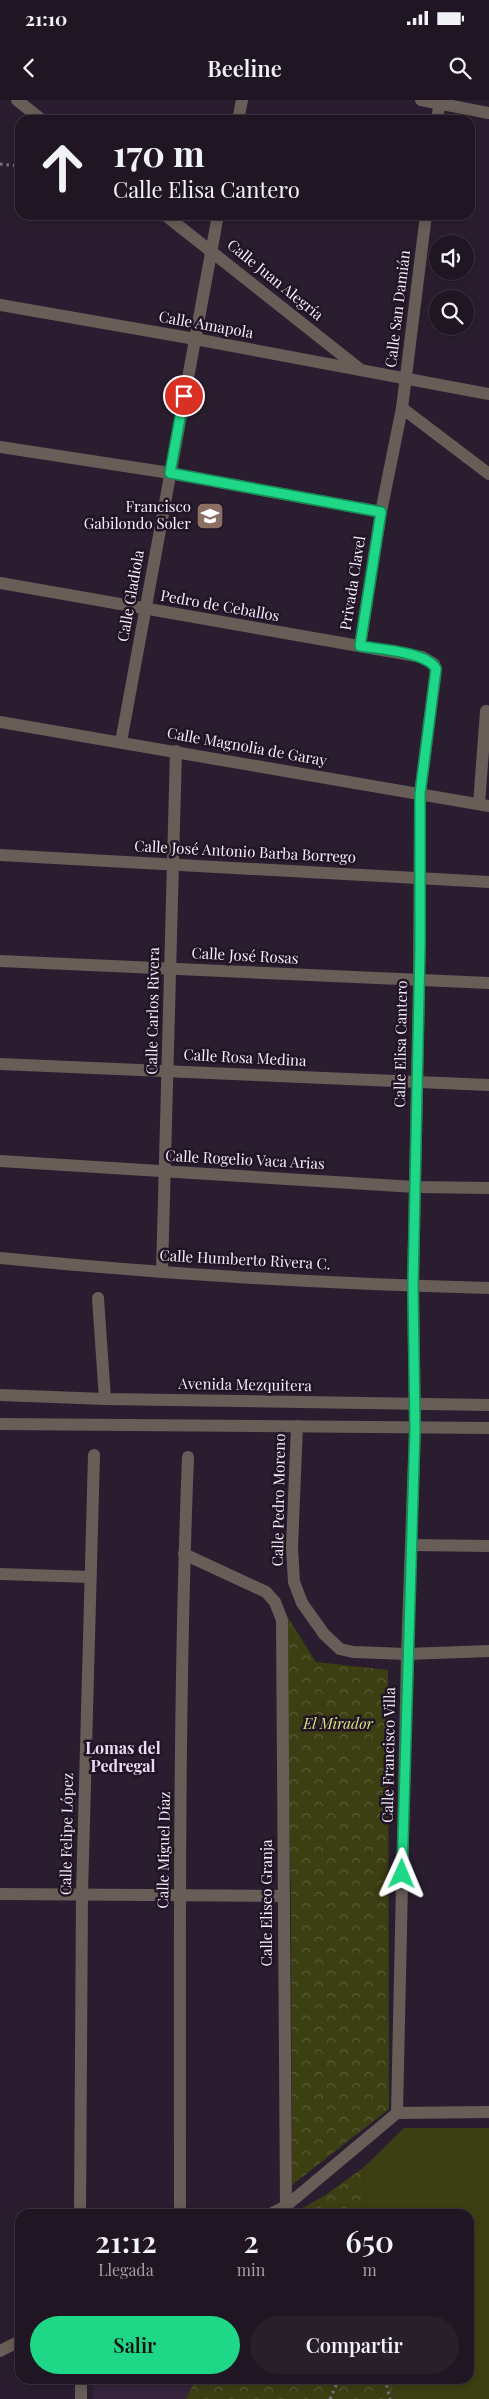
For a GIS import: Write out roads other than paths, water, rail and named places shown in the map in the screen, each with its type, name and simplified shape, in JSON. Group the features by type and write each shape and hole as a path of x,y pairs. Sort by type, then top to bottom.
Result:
{"street":[{"path":"17,100 36,115"},
{"path":"239,115 242,100"},
{"path":"421,100 489,113"},
{"path":"438,115 439,102"},
{"name":"Calle Juan Alegría","path":"171,220 210,249 363,372"},
{"name":"Calle Gladiola","path":"121,742 217,220"},
{"name":"Calle San Damián","path":"402,408 425,220"},
{"name":"Calle Amapola","path":"0,306 195,339 363,372 489,394"},
{"path":"402,408 489,474"},
{"name":"Privada Clavel","path":"360,646 381,512 402,408"},
{"path":"0,447 170,473 381,512"},
{"name":"Pedro de Ceballos","path":"0,583 422,657 434,664"},
{"name":"Calle Elisa Cantero","path":"415,1428 413,1286 419,981 420,794 437,675 434,664"},
{"path":"484,805 486,711"},
{"name":"Calle Magnolia de Garay","path":"0,722 484,805"},
{"name":"Calle Carlos Rivera","path":"162,1272 176,751"},
{"name":"Calle José Antonio Barba Borrego","path":"0,855 489,882"},
{"name":"Calle José Rosas","path":"0,962 489,983"},
{"name":"Calle Rosa Medina","path":"0,1064 489,1085"},
{"name":"Calle Rogelio Vaca Arias","path":"0,1161 415,1187 489,1188"},
{"name":"Calle Humberto Rivera C.","path":"0,1258 162,1272 413,1286 489,1288"},
{"path":"98,1298 105,1400"},
{"name":"Avenida Mezquitera","path":"0,1394 105,1400 415,1402 489,1405"},
{"path":"0,1424 489,1428"},
{"name":"Calle Pedro Moreno","path":"297,1426 292,1547 294,1582 302,1603 324,1634 340,1649 353,1652 407,1654 489,1651"},
{"name":"Calle Francisco Villa","path":"397,2113 407,1654 415,1428"},
{"name":"Calle Felipe López","path":"80,2209 82,1894 94,1455"},
{"name":"Calle Miguel Díaz","path":"180,2209 180,1895 184,1554 188,1457"},
{"path":"411,1545 489,1546"},
{"name":"Calle Eliseo Granja","path":"184,1554 266,1592 275,1602 282,1620 286,2206"},
{"path":"0,1574 90,1577"},
{"path":"0,1894 284,1896"},
{"path":"280,2209 397,2113 489,2112"},
{"path":"0,2351 15,2344"},
{"path":"81,2384 81,2399"}],"place":[{"name":"Francisco Gabilondo Soler","path":"210,516"}],"district":[{"name":"Lomas del Pedregal","path":"123,1757"}],"park label":[{"name":"El Mirador","path":"338,1724"}]}
